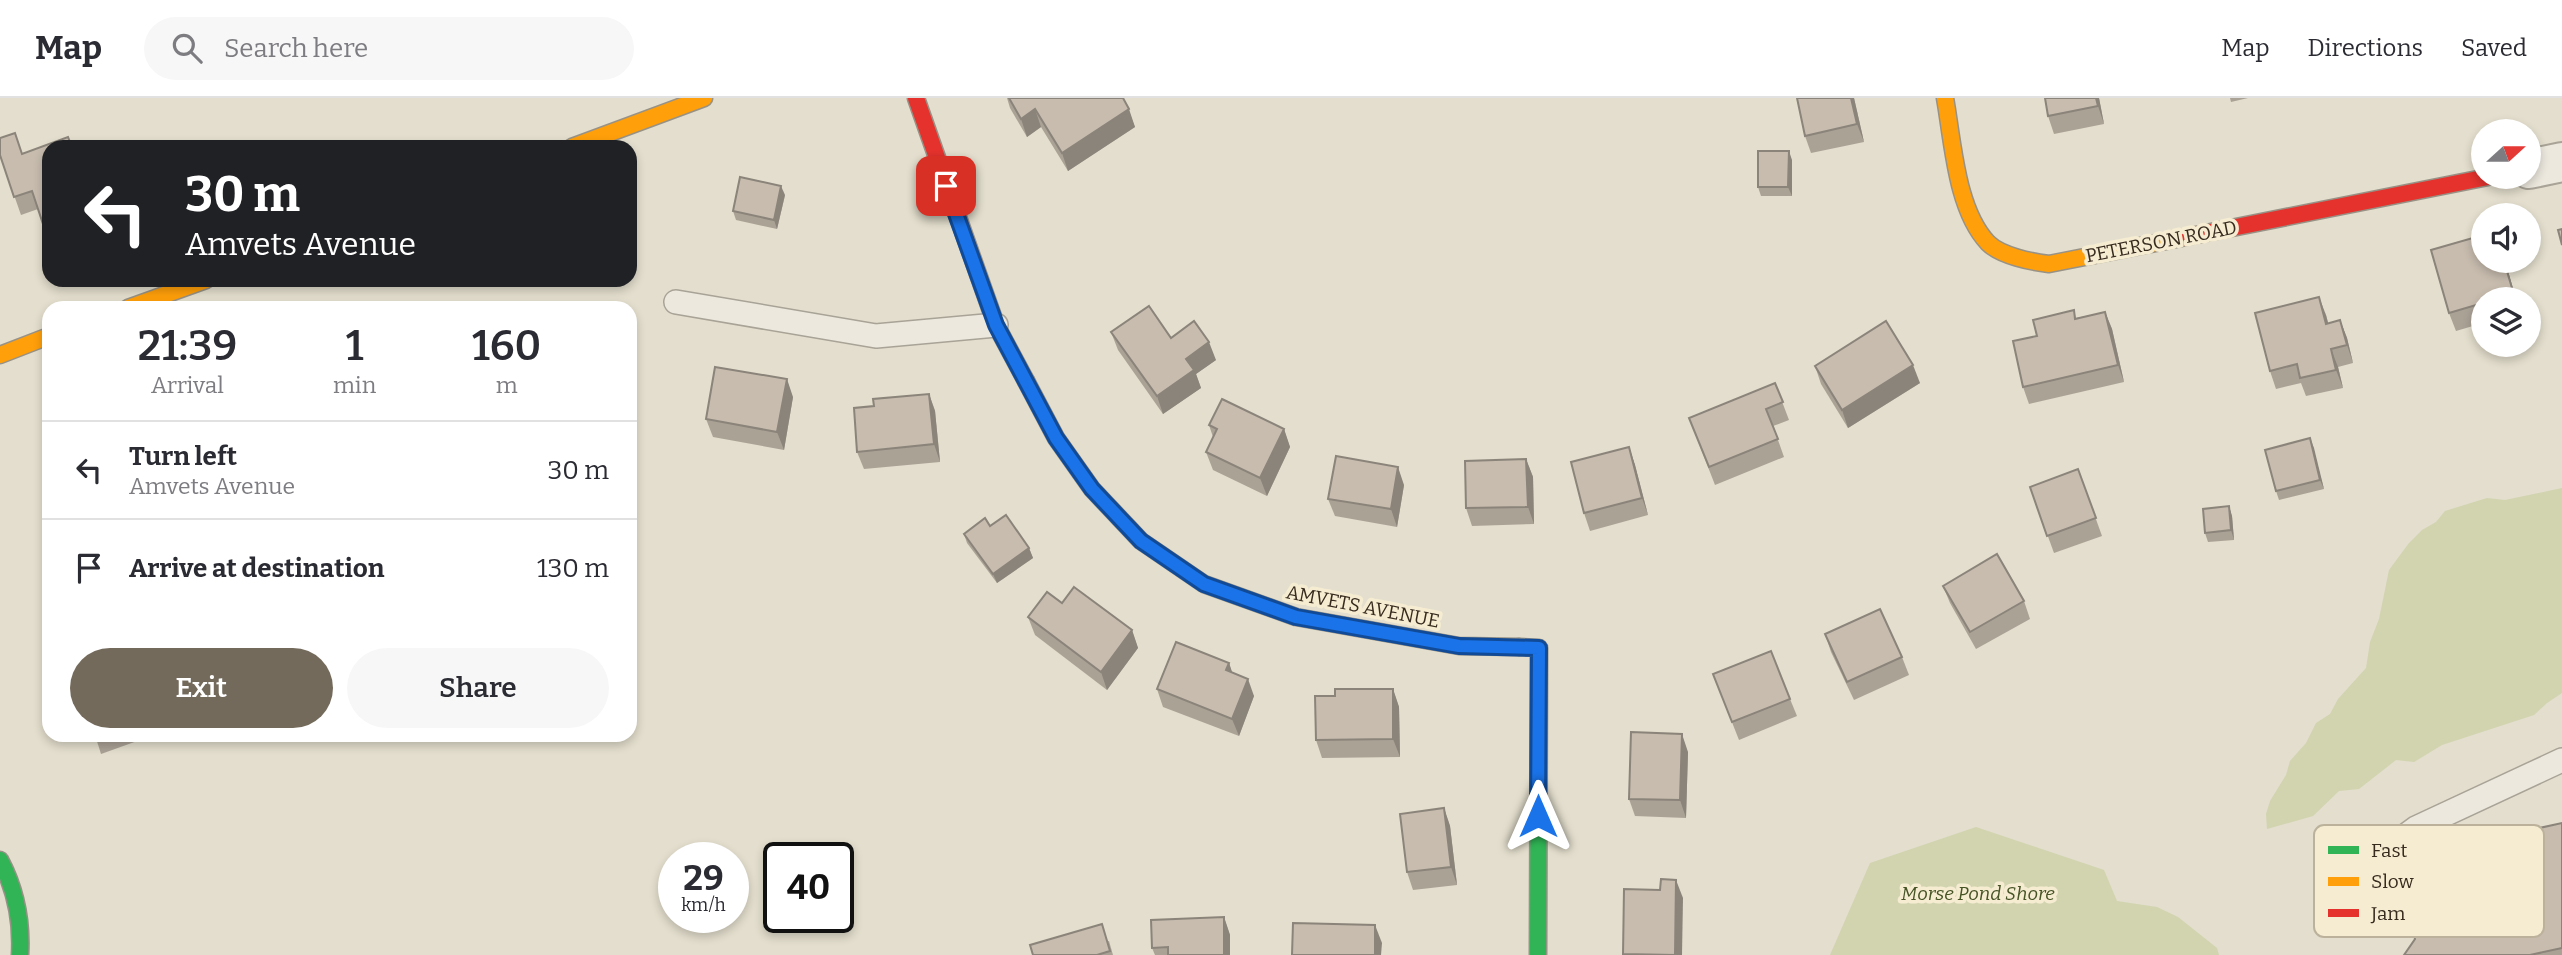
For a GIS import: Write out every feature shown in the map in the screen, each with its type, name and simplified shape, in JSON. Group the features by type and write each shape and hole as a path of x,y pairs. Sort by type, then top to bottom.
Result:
{"street":[{"path":"591,140 704,98"},
{"name":"AMVETS AVENUE","path":"916,98 996,325 1056,438 1092,489 1141,541 1204,584 1296,617 1459,646 1539,648 1538,955"},
{"name":"PETERSON ROAD","path":"1945,98 1965,206 1989,244 2027,262 2049,264 2471,180"},
{"path":"2541,166 2562,162"},
{"path":"148,301 186,287"},
{"path":"0,355 42,340"},
{"path":"0,860 9,875 18,906 20,955"}],"lane":[{"path":"676,302 876,336 996,325"},
{"path":"2422,825 2562,760"}],"green space":[{"path":"2562,488 2562,693 2534,715 2442,745 2414,762 2396,760 2359,789 2339,791 2313,816 2267,829 2266,814 2270,801 2286,775 2290,761 2306,743 2316,723 2330,714 2338,699 2366,668 2389,570 2409,543 2422,530 2436,522 2445,511 2487,498 2505,500"},
{"name":"Morse Pond Shore","path":"1976,827 2104,870 2117,901 2157,907 2178,917 2217,948 2219,955 1830,955 1870,863"}],"building":[{"path":"1009,98 1123,98 1129,109 1062,153 1035,109 1021,119"},
{"path":"1797,98 1851,98 1857,124 1805,136"},
{"path":"2045,98 2096,98 2098,106 2048,116"},
{"path":"15,133 22,154 42,147 42,221 32,191 14,197 0,155 0,138"},
{"path":"1758,151 1789,151 1788,187 1758,187"},
{"path":"740,177 781,186 774,220 733,211"},
{"path":"2562,229 2562,245 2558,230"},
{"path":"2471,238 2471,273 2508,273 2512,287 2471,287 2471,307 2449,313 2431,250"},
{"path":"2319,297 2326,324 2340,320 2347,345 2331,349 2336,370 2300,378 2297,364 2270,371 2255,313"},
{"path":"1149,306 1171,338 1194,321 1209,342 1186,359 1194,370 1157,396 1111,332"},
{"path":"2074,310 2075,319 2105,312 2118,365 2023,387 2013,341 2037,336 2033,320"},
{"path":"1886,321 1913,365 1842,410 1815,366"},
{"path":"715,367 787,379 777,432 706,419"},
{"path":"1775,383 1783,402 1766,409 1778,439 1709,467 1689,418"},
{"path":"929,394 934,444 857,452 854,408 874,406 873,399"},
{"path":"1222,399 1284,429 1260,478 1206,452 1217,429 1209,425"},
{"path":"2310,438 2320,480 2276,491 2265,450"},
{"path":"1629,447 1642,498 1584,513 1571,462"},
{"path":"1336,456 1398,467 1391,509 1328,499"},
{"path":"1526,459 1528,507 1466,508 1465,461"},
{"path":"2078,469 2096,518 2047,536 2030,487"},
{"path":"2229,506 2231,530 2205,533 2203,509"},
{"path":"1006,515 1029,548 993,574 964,534 985,518 990,526"},
{"path":"1997,554 2024,601 1970,632 1943,586"},
{"path":"1074,587 1132,630 1101,672 1028,617 1047,592 1062,603"},
{"path":"1880,609 1902,657 1847,682 1825,634"},
{"path":"1176,642 1229,663 1226,670 1248,679 1232,719 1157,689"},
{"path":"1771,651 1790,699 1732,722 1713,674"},
{"path":"1335,689 1393,689 1393,739 1316,740 1315,696 1335,696"},
{"path":"1631,732 1682,734 1680,800 1629,799"},
{"path":"1444,808 1451,867 1407,872 1400,814"},
{"path":"2562,823 2562,948 2530,955 2404,955 2414,937 2544,937 2544,827"},
{"path":"1661,879 1676,880 1675,955 1623,954 1624,889 1660,890"},
{"path":"1224,917 1224,955 1168,955 1168,947 1152,948 1151,920"},
{"path":"1293,923 1375,925 1375,955 1292,955"},
{"path":"1102,924 1110,951 1097,955 1033,955 1030,945"}],"traffic: fast":[{"path":"1519,647 1539,648 1538,955"},
{"path":"0,860 17,906 20,955"}],"traffic: slow":[{"path":"591,140 704,98"},
{"path":"1945,98 1962,194 1977,229 1994,248 2017,258 2049,264 2181,238"},
{"path":"148,301 186,287"},
{"path":"0,355 42,339"},
{"path":"1026,381 1056,438 1092,489 1141,541 1204,584 1296,617 1459,646 1519,647"}],"traffic: jam":[{"path":"916,98 996,325 1026,381"},
{"path":"2181,238 2471,180"}],"route":[{"path":"946,186 996,325 1056,438 1092,489 1141,541 1204,584 1296,617 1459,646 1539,648 1538,816"}]}
